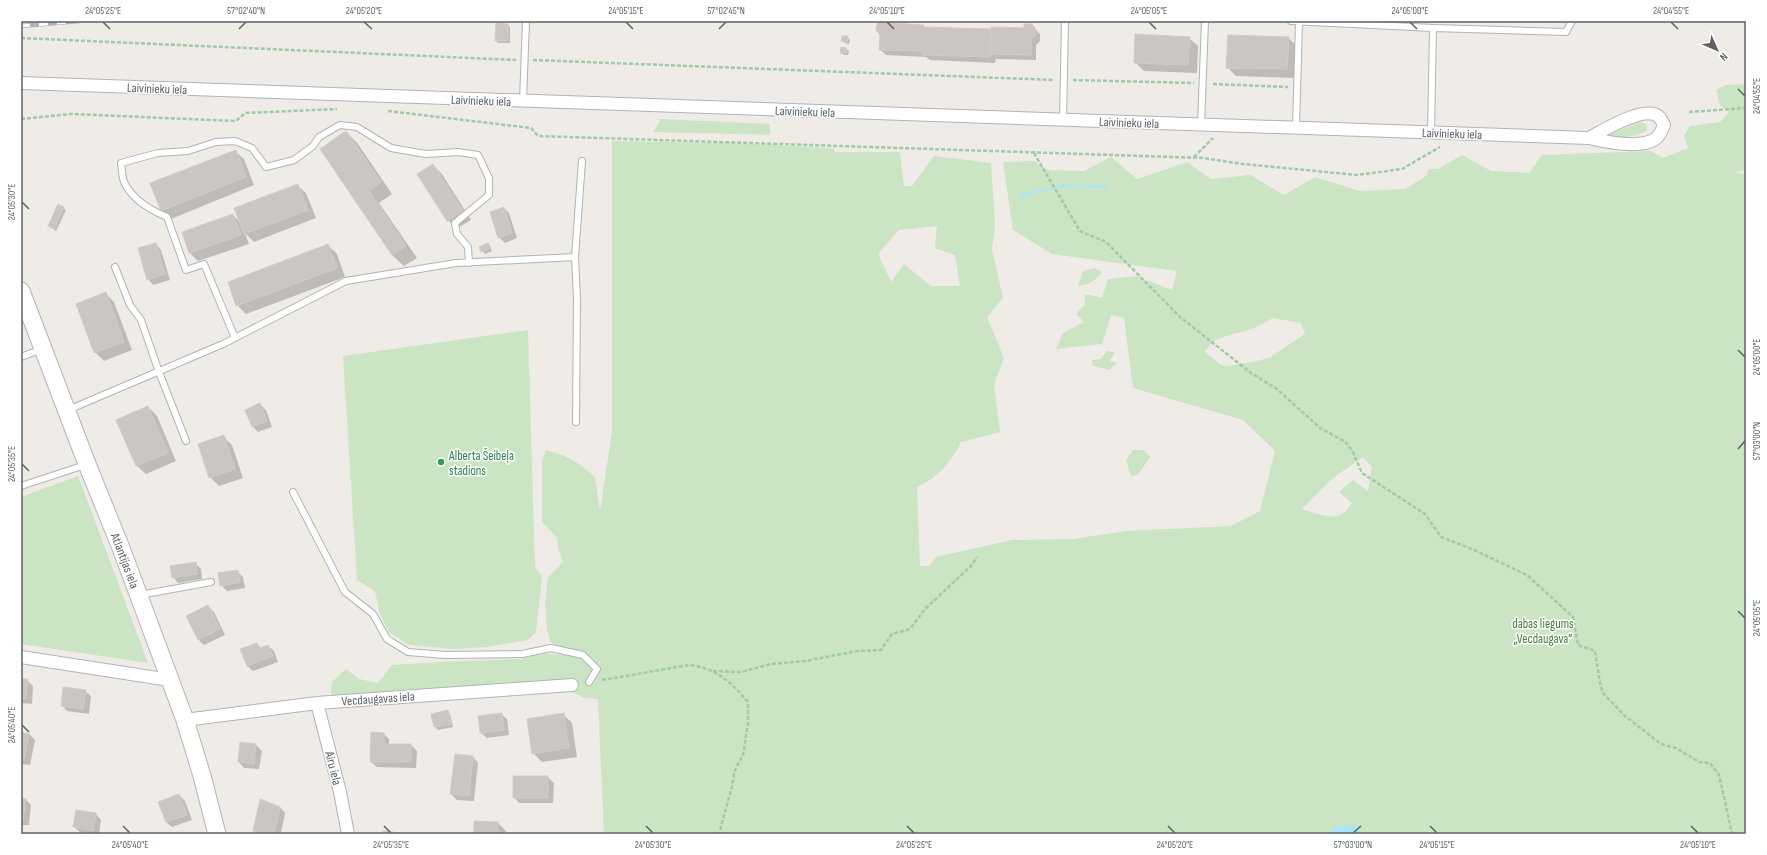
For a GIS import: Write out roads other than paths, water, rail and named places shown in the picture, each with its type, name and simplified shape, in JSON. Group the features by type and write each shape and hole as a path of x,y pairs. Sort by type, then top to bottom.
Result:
{"main road":[{"name":"Atlantijas iela","path":"21,291 139,596 185,720 202,776 217,834"}],"street":[{"name":"Laivinieku iela","path":"21,83 523,102 1589,138 1612,144 1640,143 1654,139 1661,133 1664,125 1659,117 1653,114 1644,114 1627,119 1589,138"},
{"path":"21,657 170,680"},
{"name":"Vecdaugavas iela","path":"185,720 317,703 572,685"},
{"name":"Airu iela","path":"317,703 340,792 348,834"}],"lane":[{"path":"523,102 526,21"},
{"path":"1063,120 1065,21"},
{"path":"1201,125 1205,21"},
{"path":"1291,21 1433,28 1566,32 1572,21"},
{"path":"1296,128 1299,22"},
{"path":"1432,132 1433,28"},
{"path":"235,338 204,264 186,270 166,217 149,210 132,194 124,181 121,163 158,153 188,151 216,142 235,141 252,148 266,167 294,160 313,146 319,137 340,125 357,128 391,148 426,154 458,152 478,155 489,178 489,195 455,224 457,234 468,247 469,263"},
{"path":"576,422 577,299 575,257 582,161"},
{"path":"67,411 235,338 346,281 456,263 575,257"},
{"path":"115,267 130,305 141,320 159,372 186,441"},
{"path":"21,356 44,348"},
{"path":"21,486 87,464"},
{"path":"293,492 345,592 373,614 387,639 408,652 445,655 522,654 551,648 583,655 597,669 589,682"},
{"path":"139,596 211,582"}],"water":[{"path":"1062,185 1107,185 1107,189 1074,187 1053,189 1021,198 1021,194"},
{"path":"1359,826 1360,834 1329,834 1334,827"}],"railway":[{"path":"21,26 79,21"}],"place":[{"name":"Alberta Šeibeļa stadions","path":"441,462"}],"park label":[{"name":"dabas liegums „Vecdaugava”","path":"1543,630"}]}
